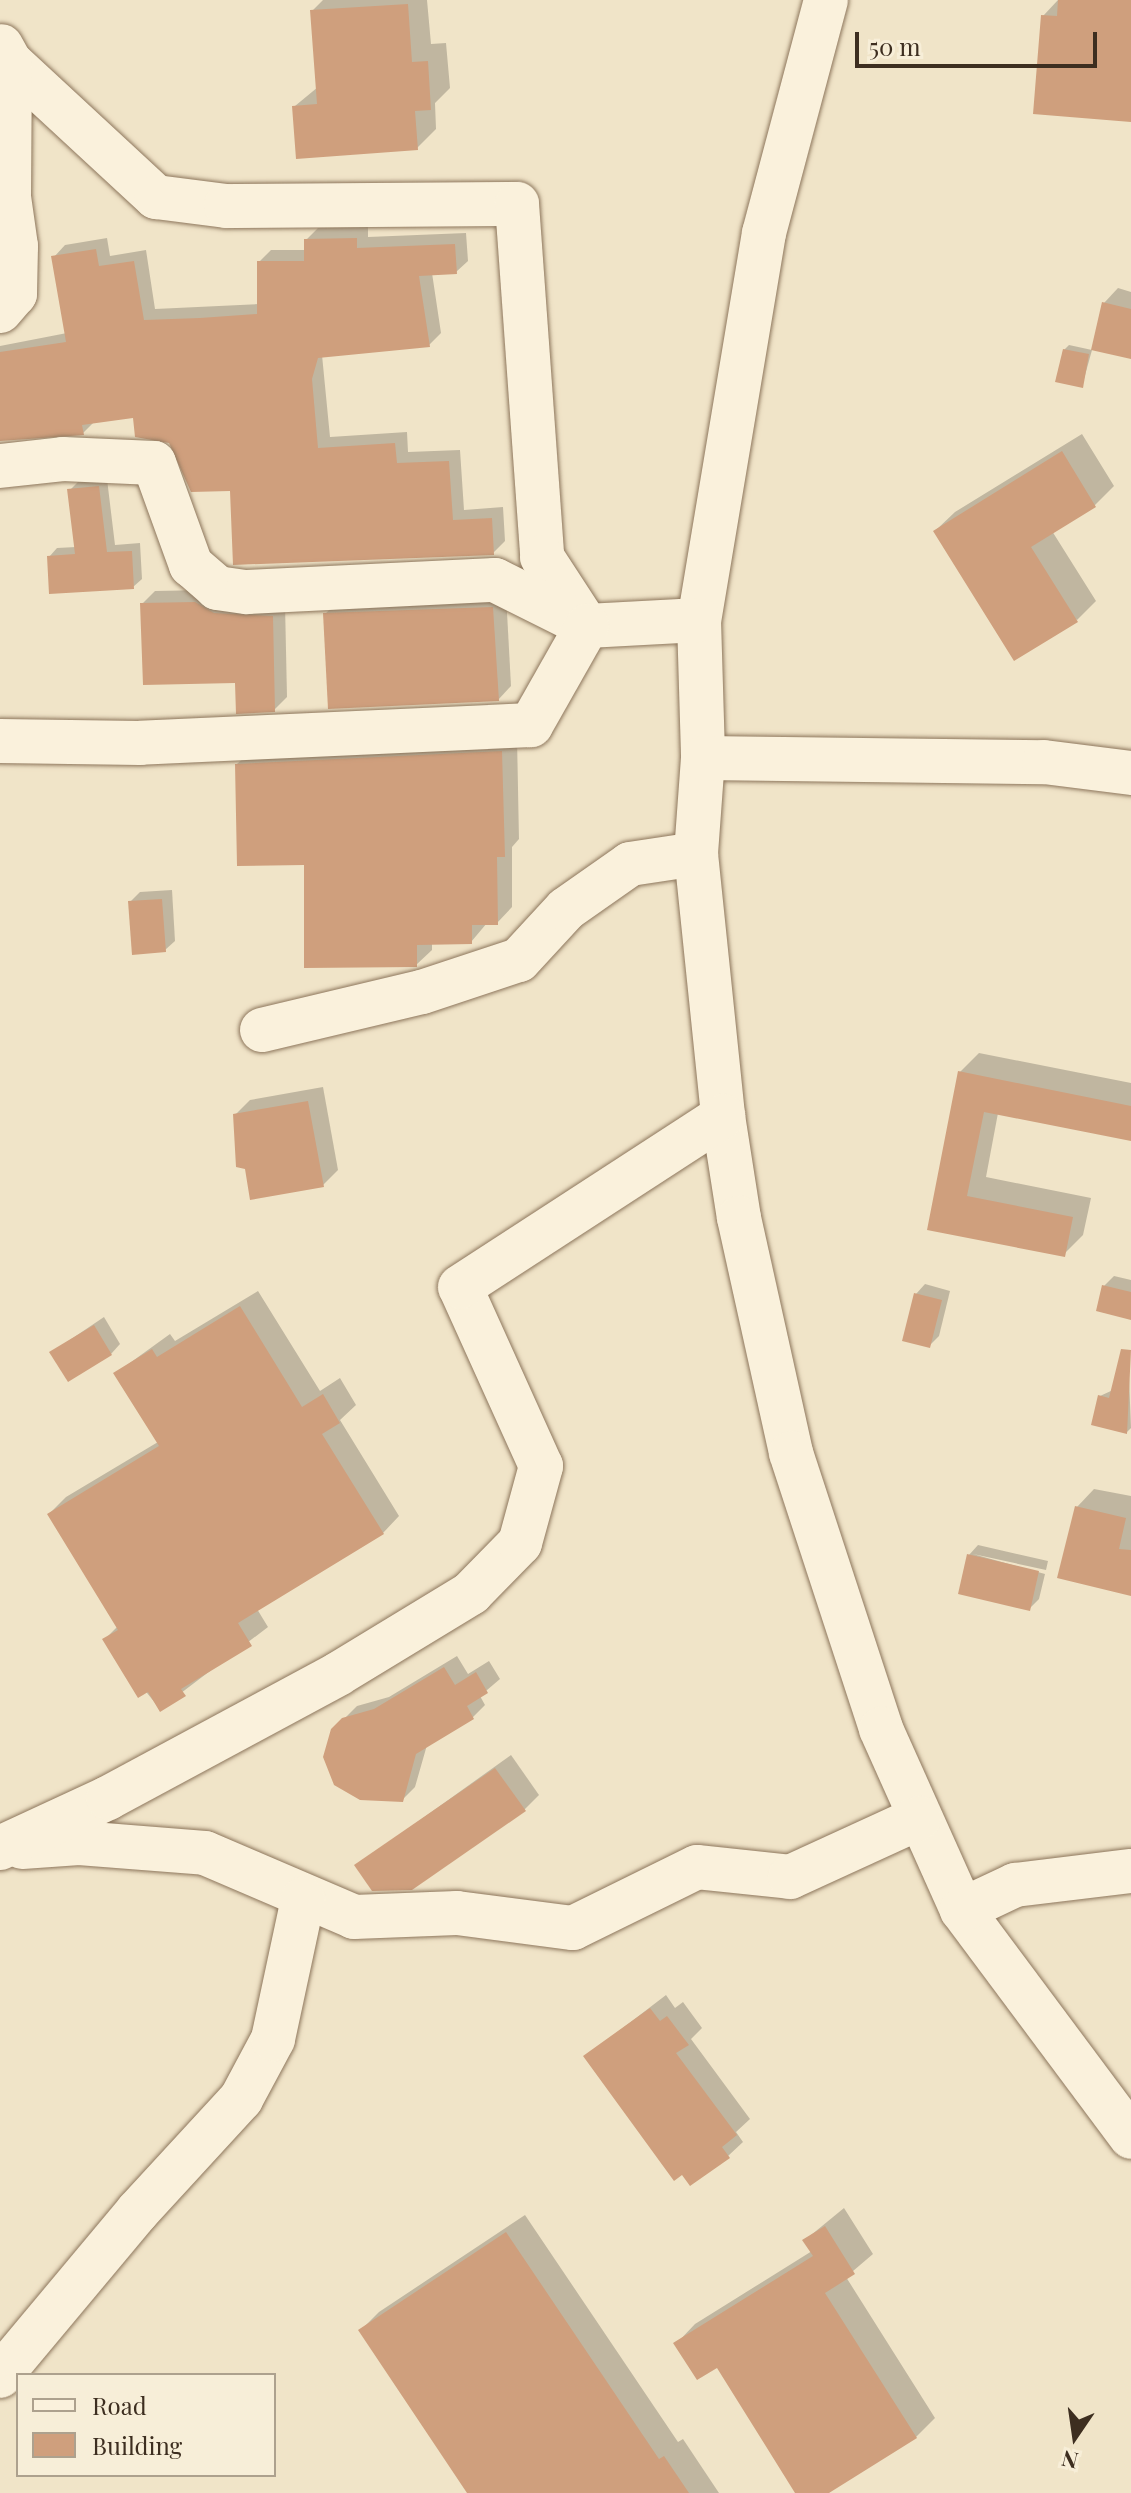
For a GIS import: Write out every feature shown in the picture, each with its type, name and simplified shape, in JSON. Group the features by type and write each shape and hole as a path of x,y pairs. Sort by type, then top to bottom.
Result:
{"street":[{"path":"826,0 764,233 699,620 703,758 696,854 723,1116 739,1218 791,1453 881,1729 962,1910 1131,2137"},
{"path":"5,53 156,197 226,206 517,204 542,557 587,626"},
{"path":"0,311 15,294 5,53"},
{"path":"0,466 63,459 154,463 191,565 217,588 247,592 495,580 587,626 699,620"},
{"path":"0,741 140,743 531,725 587,626"},
{"path":"703,758 1044,762 1131,773"},
{"path":"262,1030 422,992 519,960 566,909 630,864 696,854"},
{"path":"0,1849 108,1798 338,1674 471,1593 520,1543 541,1466 460,1287 723,1116"},
{"path":"0,1849 79,1843 205,1853 303,1899 354,1917 457,1913 573,1928 697,1867 790,1877 919,1818"},
{"path":"962,1910 1015,1885 1131,1871"},
{"path":"0,2376 137,2212 241,2099 273,2039 303,1899"}],"building":[{"path":"1058,0 1131,0 1131,122 1033,114 1041,15 1057,16"},
{"path":"408,4 412,62 428,61 431,110 415,111 418,150 296,159 292,106 317,104 310,10"},
{"path":"357,238 357,248 455,244 457,274 419,276 430,347 318,358 312,379 318,448 395,443 397,463 449,461 453,520 492,518 494,555 233,565 230,491 191,492 169,443 135,437 133,418 82,425 84,435 0,441 0,352 66,342 51,256 96,249 99,266 134,261 144,320 200,318 257,314 257,261 304,261 304,239"},
{"path":"1102,302 1131,309 1131,359 1091,350"},
{"path":"1063,349 1089,354 1083,388 1055,382"},
{"path":"1062,451 1096,507 1031,547 1078,622 1014,661 933,531"},
{"path":"99,486 107,552 132,551 134,589 49,594 47,556 75,554 67,489"},
{"path":"195,602 214,613 273,616 275,712 236,714 235,683 143,685 140,603"},
{"path":"493,607 499,701 328,709 323,613"},
{"path":"502,751 505,857 497,857 498,925 472,925 472,944 417,945 417,967 304,968 304,865 237,866 235,764"},
{"path":"162,899 166,952 132,955 128,901"},
{"path":"958,1071 1131,1106 1131,1141 984,1112 967,1196 1073,1217 1065,1257 927,1230"},
{"path":"308,1101 324,1187 250,1200 245,1169 236,1167 233,1114"},
{"path":"1102,1285 1131,1292 1131,1320 1096,1311"},
{"path":"914,1293 942,1300 930,1348 902,1341"},
{"path":"240,1306 302,1407 323,1394 340,1423 322,1434 384,1534 238,1623 252,1646 181,1689 186,1696 160,1712 148,1692 138,1698 102,1639 118,1630 47,1514 159,1446 113,1373 152,1349 157,1357"},
{"path":"94,1325 112,1355 68,1382 49,1352"},
{"path":"1121,1349 1131,1350 1127,1434 1091,1425 1098,1395 1109,1398"},
{"path":"1075,1506 1126,1518 1119,1549 1131,1550 1131,1596 1057,1578"},
{"path":"967,1554 1039,1571 1030,1611 958,1594"},
{"path":"444,1667 455,1685 476,1672 488,1693 467,1706 474,1719 416,1754 403,1802 360,1800 334,1785 323,1757 331,1729 342,1718 374,1709"},
{"path":"495,1768 526,1811 412,1890 372,1891 354,1865"},
{"path":"650,2008 660,2021 667,2016 689,2045 676,2053 737,2135 722,2147 730,2158 690,2186 682,2175 674,2181 583,2056"},
{"path":"825,2226 855,2274 825,2293 917,2438 829,2493 795,2493 717,2368 697,2380 673,2343 813,2256 802,2240"},
{"path":"506,2232 659,2459 664,2456 689,2493 467,2493 358,2330"}]}
